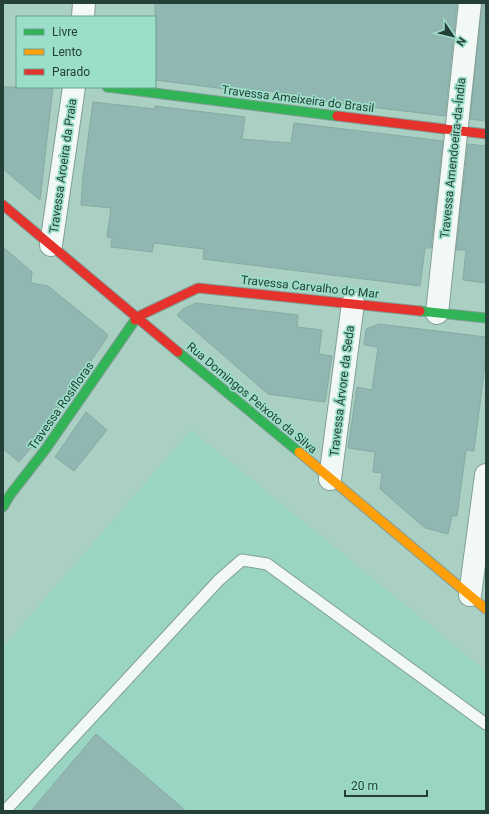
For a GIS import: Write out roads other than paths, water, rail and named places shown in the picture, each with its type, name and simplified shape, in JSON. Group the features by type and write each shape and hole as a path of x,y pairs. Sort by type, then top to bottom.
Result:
{"street":[{"path":"82,16 84,3"},
{"name":"Travessa Amendoeira-da-Índia","path":"437,313 455,131 470,3"},
{"name":"Travessa Aroeira da Praia","path":"51,245 74,88"},
{"name":"Travessa Ameixeira do Brasil","path":"115,88 486,134"},
{"name":"Rua Domingos Peixoto da Silva","path":"3,206 478,602"},
{"name":"Travessa Carvalho do Mar","path":"137,317 198,288 486,318"},
{"name":"Travessa Árvore da Seda","path":"330,479 353,303"},
{"name":"Travessa Rosifloras","path":"5,497 45,450 137,317"},
{"path":"478,602 486,475"}],"lane":[{"path":"5,811 219,580 242,560 267,564 486,724"}]}
